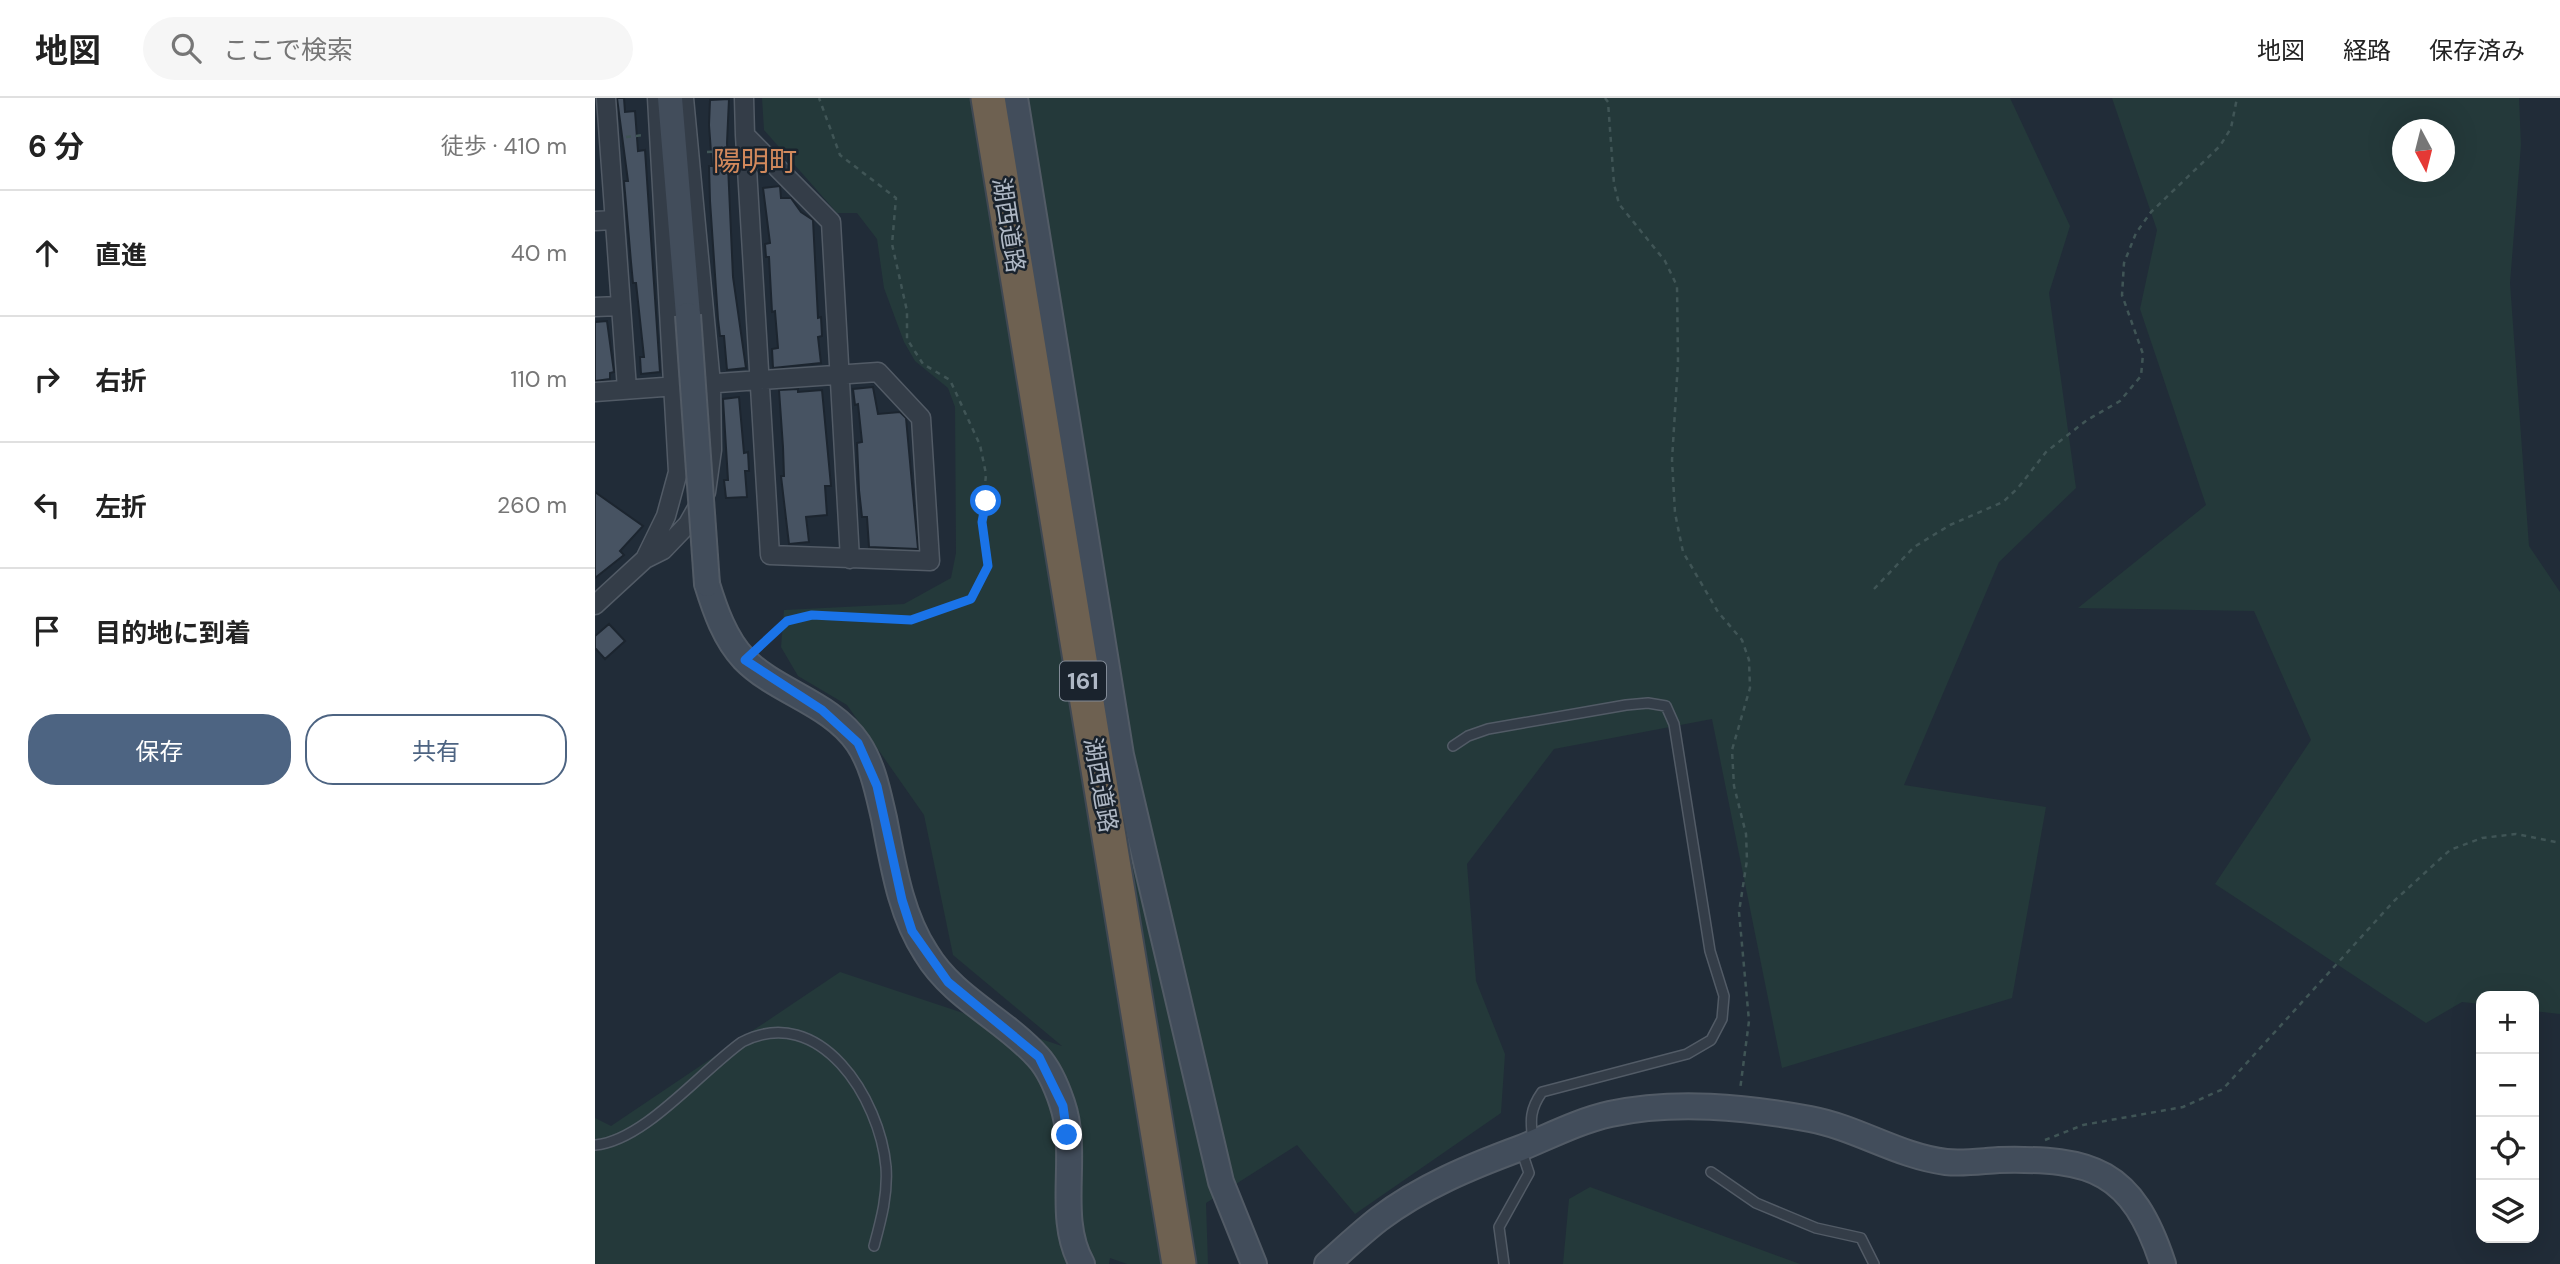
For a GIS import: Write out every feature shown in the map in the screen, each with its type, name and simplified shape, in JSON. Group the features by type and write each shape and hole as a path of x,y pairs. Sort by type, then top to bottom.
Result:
{"highway":[{"name":"湖西道路","path":"972,98 1162,1264"},
{"name":"湖西道路","path":"988,98 1179,1264"}],"street":[{"path":"606,98 604,221 619,306 627,389"},
{"path":"645,559 666,516 678,472 657,98"},
{"path":"670,98 707,584 727,635 745,660 822,710 858,743 877,786 899,890 912,931 948,982 1039,1057 1053,1081 1063,1106 1066,1125 1073,1247 1082,1264"},
{"path":"595,605 645,559 663,550 688,524 706,492 712,450 711,384 684,98"},
{"path":"595,391 711,384 760,380 878,372 922,418 930,561 770,555 760,380 745,143 744,98"},
{"path":"1015,98 1121,755 1221,1182 1254,1264"},
{"path":"745,143 831,222 850,559"},
{"path":"595,307 619,306"},
{"path":"1327,1264 1381,1218 1488,1158 1609,1114 1654,1108 1718,1107 1814,1120 1857,1132 1913,1156 1948,1163 2046,1159 2088,1167 2112,1179 2145,1216 2163,1264"}],"lane":[{"path":"1453,746 1468,736 1487,729 1626,705 1648,703 1667,706 1674,724 1710,951 1724,996 1722,1019 1711,1040 1687,1054 1542,1092 1533,1105 1529,1118 1529,1173 1499,1227 1504,1264"},
{"path":"595,1145 612,1143 638,1130 742,1042 759,1034 784,1030 802,1035 827,1051 851,1077 872,1108 886,1167 885,1203 874,1247"},
{"path":"1711,1172 1756,1203 1816,1228 1861,1238 1874,1264"}],"path":[{"path":"745,660 787,621 812,615 911,620 971,599 988,566 982,522 986,474 980,445 950,380 923,364 907,339 907,311 892,244 896,198 840,155 819,98"},
{"path":"1605,98 1608,102 1614,184 1619,204 1665,261 1677,286 1678,362 1672,460 1675,513 1683,552 1718,612 1742,640 1749,660 1750,688 1732,750 1734,786 1746,834 1747,860 1739,912 1749,1021 1740,1090"},
{"path":"1874,589 1914,547 1950,525 2003,502 2046,452 2087,420 2120,401 2141,376 2143,354 2129,321 2122,295 2124,263 2136,233 2151,212 2220,146 2231,128 2237,98"},
{"path":"604,137 657,133"},
{"path":"691,153 745,143"},
{"path":"2035,1144 2083,1125 2183,1107 2223,1089 2393,901 2451,850 2482,838 2516,834 2560,843"}],"green space":[{"path":"762,98 2010,98 2070,226 2049,293 2076,488 1999,562 1904,785 2046,807 2012,998 1782,1068 1712,719 1554,749 1467,864 1476,981 1505,1054 1501,1113 1355,1214 1297,1145 1206,1203 1208,1264 1127,1264 1110,1258 1109,1264 595,1264 595,1118 611,1126 840,972 1062,1046 953,955 924,815 847,705 798,676 781,647 784,610 904,604 951,578 956,553 955,407 948,388 915,361 904,342 884,288 877,239 857,213 837,213 764,130"},
{"path":"2112,98 2519,98 2521,145 2510,283 2529,546 2560,592 2560,1014 2539,1012 2539,991 2476,991 2476,1003 2462,1002 2426,1023 2215,884 2311,740 2254,611 2078,608 2206,505 2140,309 2157,230"},
{"path":"1590,1187 1800,1264 1563,1264 1569,1199"}],"building":[{"path":"617,98 624,98 625,112 635,111 638,151 645,150 660,372 641,374 640,357 644,357 636,283 633,283 624,181 628,181"},
{"path":"729,99 727,143 733,277 746,368 727,370 724,336 720,336 718,319 710,201 709,166 712,166 709,125 710,100"},
{"path":"780,186 781,198 791,198 801,212 813,220 818,318 821,317 822,336 818,337 821,363 773,368 772,349 778,348 775,311 772,312 769,257 766,257 765,244 770,243 763,188"},
{"path":"607,321 614,372 610,373 610,379 595,381 595,322"},
{"path":"873,387 878,414 900,412 906,418 918,549 869,547 867,517 862,517 859,490 857,443 862,442 858,404 855,405 853,389"},
{"path":"798,389 798,392 822,390 831,486 825,486 827,515 806,517 809,542 789,544 781,476 784,476 779,390"},
{"path":"739,397 744,453 748,452 749,471 745,471 747,497 726,498 724,480 728,480 723,399"},
{"path":"595,492 643,526 620,551 624,555 595,578"},
{"path":"609,624 625,641 605,659 595,648 595,636"}],"district":[{"name":"陽明町","path":"755,161"}],"route":[{"path":"986,501 982,522 988,566 971,599 911,620 812,615 787,621 745,660 822,710 841,724 858,743 877,786 895,871 912,931 927,957 948,982 1039,1057 1063,1106 1067,1135"}]}
